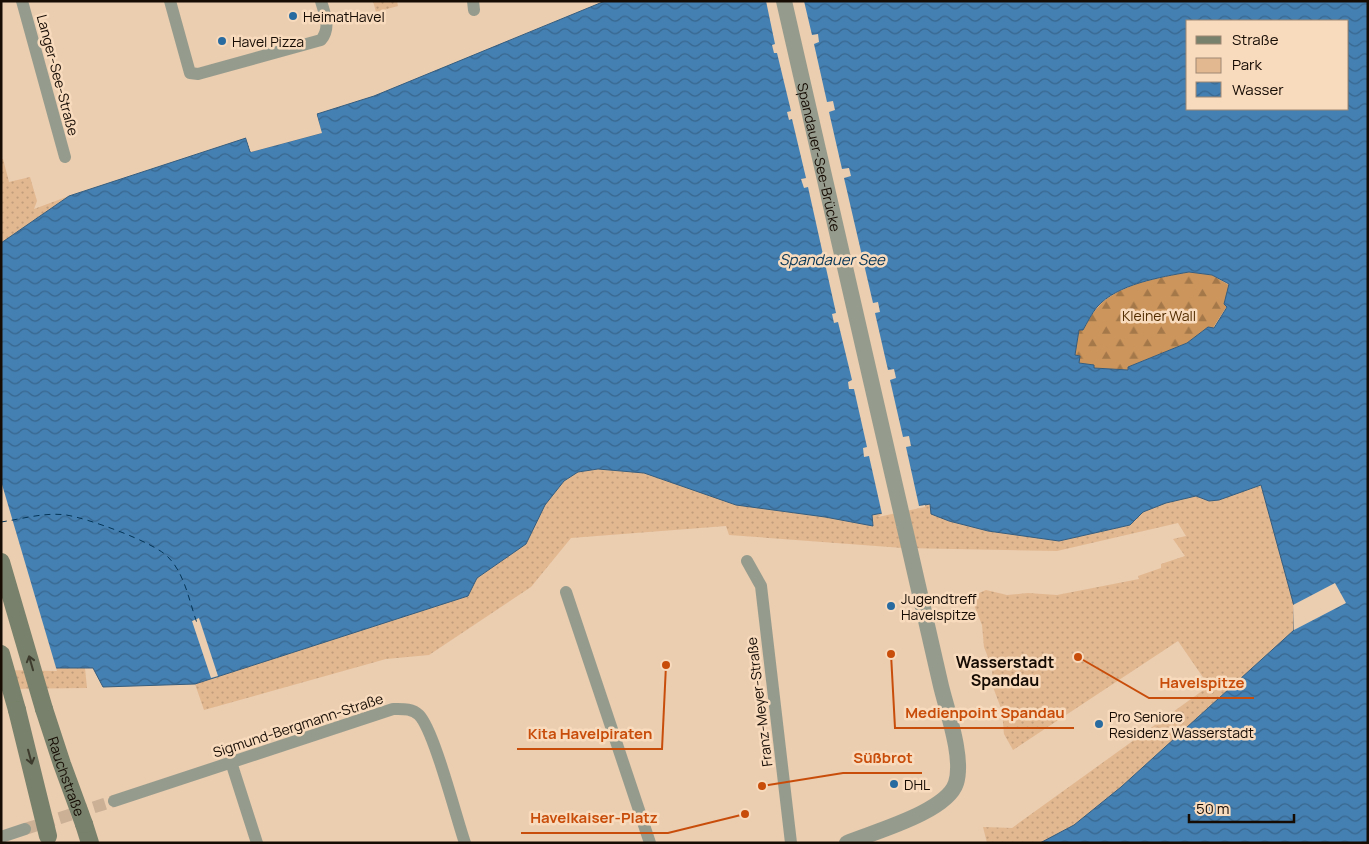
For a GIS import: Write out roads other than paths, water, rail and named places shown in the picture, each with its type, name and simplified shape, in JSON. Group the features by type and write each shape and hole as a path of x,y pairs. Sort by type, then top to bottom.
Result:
{"main road":[{"name":"Rauchstraße","path":"1,562 44,709 90,843"},
{"name":"Rauchstraße","path":"1,654 18,710 49,840"}],"street":[{"name":"Langer-See-Straße","path":"22,1 65,157"},
{"path":"170,1 190,73 198,74 320,40 326,33 327,22 321,1"},
{"name":"Spandauer-See-Brücke","path":"784,1 956,753 956,783 952,792 932,808 847,843"},
{"name":"Franz-Meyer-Straße","path":"747,561 760,586 791,843"},
{"path":"566,592 650,843"},
{"name":"Sigmund-Bergmann-Straße","path":"114,801 393,709 412,710 418,714 430,733 465,843"},
{"path":"231,762 257,843"},
{"path":"1,836 25,829"}],"water":[{"name":"Spandauer See","path":"605,1 1368,1 1368,843 1040,843 1074,825 1121,787 1294,630 1294,606 1261,485 1219,500 1209,501 1196,496 1166,503 1143,512 1130,525 1059,541 988,531 949,521 931,514 930,504 872,515 873,526 825,517 736,505 644,473 598,469 578,472 564,481 545,505 526,544 477,578 468,596 195,684 103,687 93,668 1,668 1,243 69,196 246,138 250,152 321,133 317,114 374,96","holes":["1189,272 1212,275 1229,284 1224,304 1227,307 1214,328 1208,327 1187,343 1128,367 1128,370 1094,368 1094,365 1079,363 1080,356 1075,355 1079,330 1083,330 1095,309 1106,299 1128,287 1166,276"]}],"tunnel":[{"path":"25,829 114,801"}],"place":[{"name":"HeimatHavel","path":"293,16"},
{"name":"Havel Pizza","path":"222,41"},
{"name":"Jugendtreff Havelspitze","path":"891,606"},
{"name":"Medienpoint Spandau","path":"891,654"},
{"name":"Havelspitze","path":"1078,657"},
{"name":"Kita Havelpiraten","path":"666,665"},
{"name":"Pro Seniore Residenz Wasserstadt","path":"1099,724"},
{"name":"DHL","path":"894,784"},
{"name":"Süßbrot","path":"762,786"},
{"name":"Havelkaiser-Platz","path":"745,814"}],"district":[{"name":"Wasserstadt Spandau","path":"1005,671"}],"park label":[{"name":"Kleiner Wall","path":"1159,315"}]}
